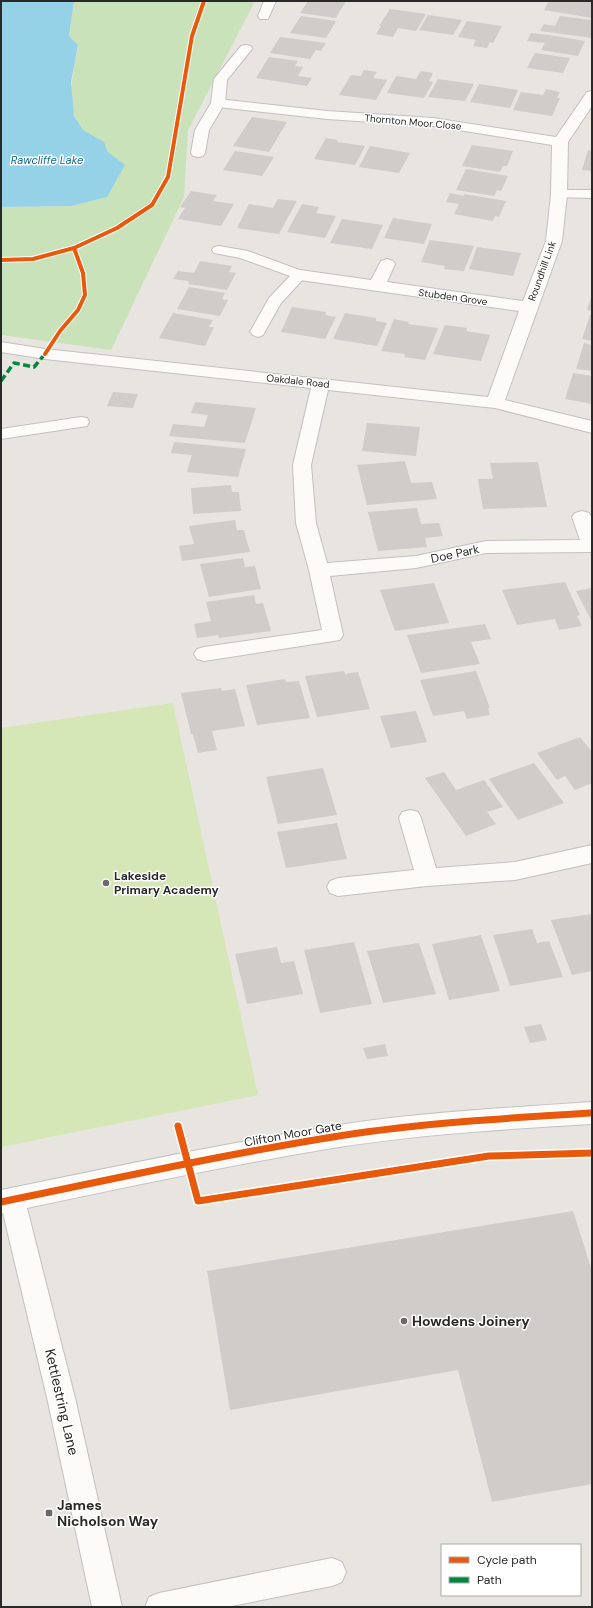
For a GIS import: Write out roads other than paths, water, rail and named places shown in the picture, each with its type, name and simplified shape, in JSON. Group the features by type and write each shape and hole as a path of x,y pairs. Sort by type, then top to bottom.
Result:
{"street":[{"path":"560,142 592,95"},
{"name":"Thornton Moor Close","path":"218,102 292,105 327,115 433,122 560,142"},
{"name":"Roundhill Link","path":"494,403 554,241 559,194 560,142"},
{"path":"377,286 387,264"},
{"name":"Stubden Grove","path":"300,275 529,307"},
{"name":"Oakdale Road","path":"1,347 45,354 494,403 592,427"},
{"path":"204,654 333,636 319,570 306,523 302,465 321,383"},
{"name":"Doe Park","path":"319,570 416,562 486,547 592,546 582,517"},
{"path":"410,818 427,877"},
{"path":"338,887 427,877 515,871 592,854"},
{"name":"Clifton Moor Gate","path":"7,1200 188,1163 340,1136 467,1121 592,1113"},
{"name":"Kettlestring Lane","path":"7,1200 31,1269 107,1607"}],"lane":[{"path":"264,16 270,1"},
{"path":"198,153 202,130 218,102 221,79 246,48"},
{"path":"559,194 592,194"},
{"path":"219,250 243,254 300,275 274,301 258,332"},
{"path":"1,434 82,422"},
{"path":"159,1607 332,1572"}],"water":[{"name":"Rawcliffe Lake","path":"1,1 74,1 69,36 78,45 71,82 74,116 83,130 104,142 108,152 125,165 107,197 71,206 1,207"}],"place":[{"name":"Lakeside Primary Academy","path":"106,883"},
{"name":"Howdens Joinery","path":"404,1321"},
{"name":"James Nicholson Way","path":"49,1513"}]}
